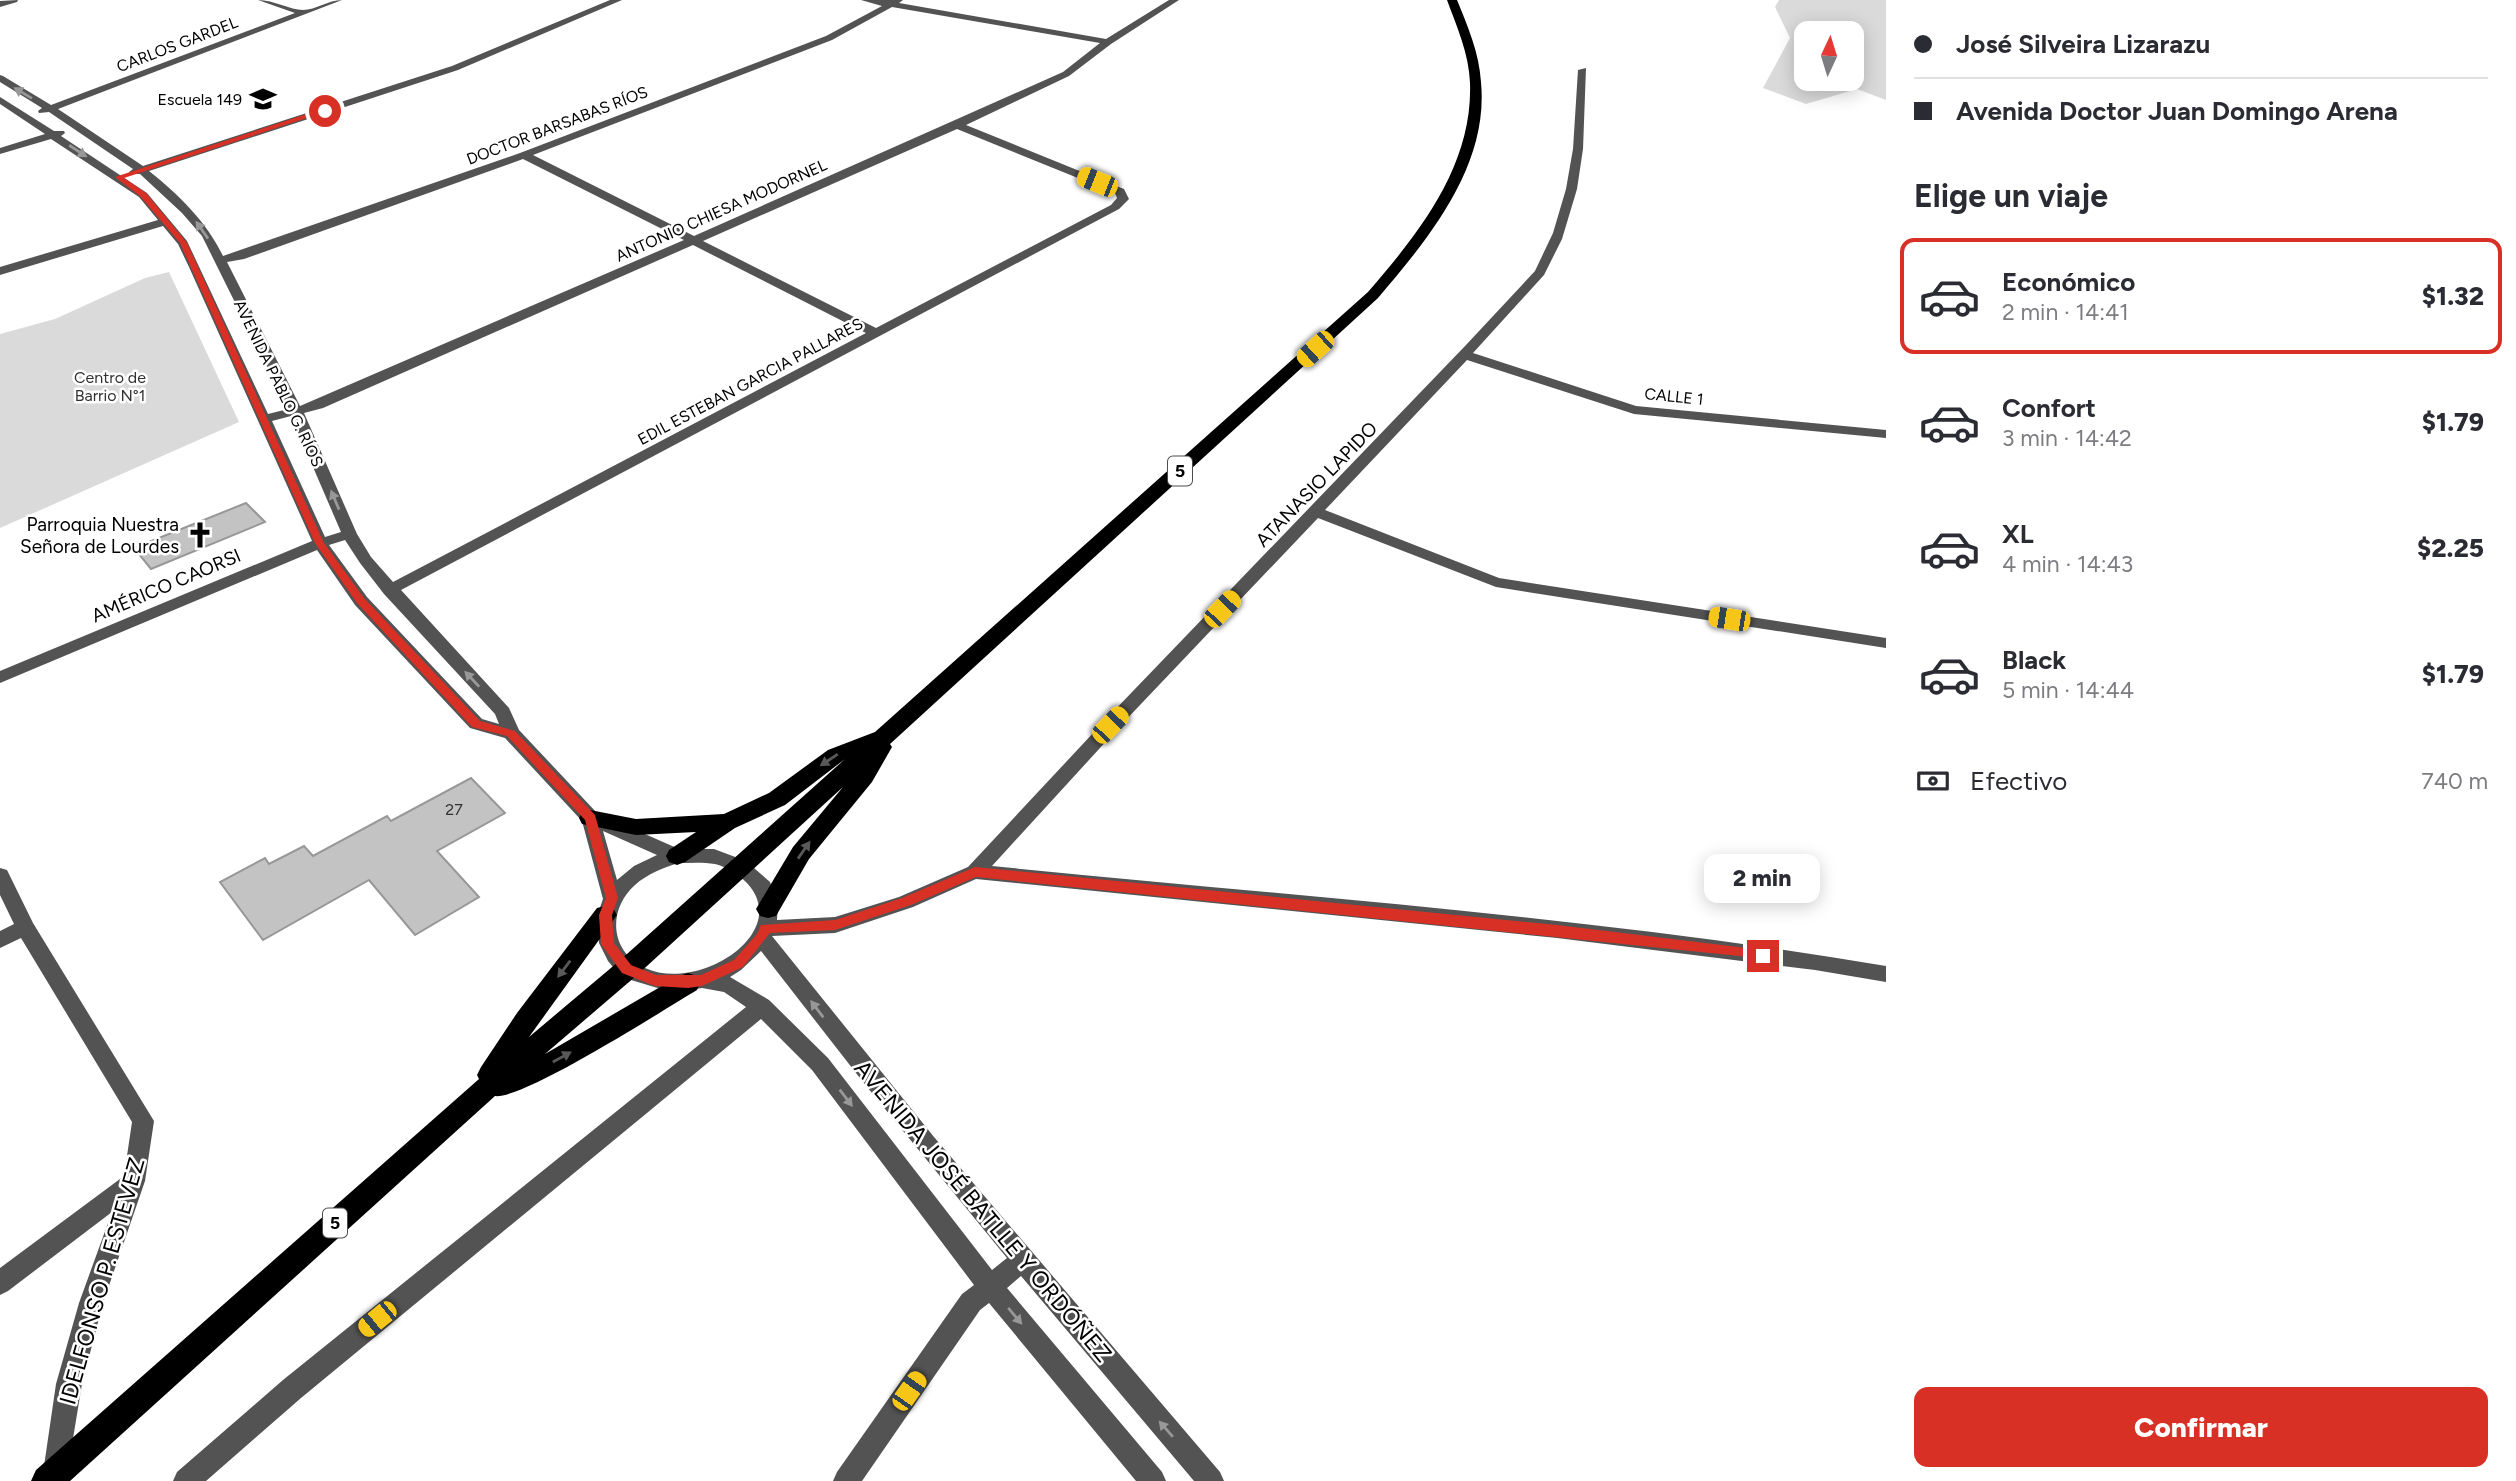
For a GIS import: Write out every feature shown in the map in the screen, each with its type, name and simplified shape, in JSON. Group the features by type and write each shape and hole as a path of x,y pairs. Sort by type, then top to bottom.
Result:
{"highway":[{"name":"5","path":"52,1477 478,1095 627,969 1373,295 1412,252 1455,183 1471,135 1476,96 1474,71 1466,34 1451,0"},
{"path":"677,856 727,822 777,799 835,755 890,730"},
{"path":"765,925 801,853 864,776 890,730"},
{"path":"590,818 636,827 727,822"},
{"path":"478,1095 526,1020 609,906"},
{"path":"478,1095 556,1060 695,981"}],"street":[{"path":"0,4 14,0"},
{"path":"262,0 303,13"},
{"name":"CARLOS GARDEL","path":"26,116 51,109 338,0"},
{"path":"118,177 455,68 618,0"},
{"path":"865,0 895,2 1108,42"},
{"name":"ANTONIO CHIESA MODORNEL","path":"265,419 318,405 957,125 1066,74 1108,42 1175,0"},
{"name":"DOCTOR BARSABAS RÍOS","path":"219,260 240,256 524,155 829,38 895,2"},
{"name":"ATANASIO LAPIDO","path":"975,872 1054,784 1466,355 1540,272 1561,228 1583,108 1583,70"},
{"name":"AVENIDA PABLO G. RÍOS","path":"0,78 143,170 190,213 207,235 296,411 349,534 365,560 503,712 511,733 590,818 677,856"},
{"name":"AVENIDA PABLO G. RÍOS","path":"0,100 143,195 166,221 183,243 320,543 360,601 476,724 511,733"},
{"name":"EDIL ESTEBAN GARCIA PALLARES","path":"390,590 878,334 1103,213 1123,199 1120,191 957,125"},
{"path":"0,151 77,127"},
{"path":"524,155 878,334"},
{"path":"0,271 166,221"},
{"name":"CALLE 1","path":"1466,355 1634,410 1886,434"},
{"path":"1316,512 1496,582 1886,643"},
{"name":"AMÉRICO CAORSI","path":"0,677 320,543 349,534"},
{"name":"AVENIDA PABLO G. RÍOS","path":"590,818 609,906 608,944 627,969"},
{"path":"609,906 628,879 651,864 677,856 711,856 739,866"},
{"name":"AVENIDA JOSÉ BATLLE Y ORDÓÑEZ","path":"739,866 754,877 764,892 765,925 846,1046 1023,1261 1211,1481"},
{"path":"695,981 738,964 765,925 835,925 906,902 975,872 1557,930 1815,962 1886,974"},
{"name":"IDELFONSO P. ESTEVEZ","path":"0,875 24,927 143,1121 134,1181 91,1303 69,1384 52,1477"},
{"path":"0,940 24,927"},
{"name":"AVENIDA JOSÉ BATLLE Y ORDÓÑEZ","path":"627,969 655,981 695,981 729,985 762,1006 820,1064 989,1285 1153,1481"},
{"path":"186,1481 292,1388 762,1006"},
{"path":"820,1064 846,1046"},
{"path":"0,1283 134,1181"},
{"path":"846,1481 971,1301 1023,1261"}],"green space":[{"path":"1779,0 1886,0 1886,100 1862,91 1864,21 1794,21 1794,91 1850,91 1806,104 1763,88 1790,38 1775,7"},
{"name":"Centro de Barrio N°1","path":"169,272 239,422 0,528 0,334 55,319 145,278"}],"building":[{"name":"Parroquia Nuestra Señora de Lourdes","path":"246,503 265,522 151,569 134,548"},
{"path":"471,778 505,813 437,851 479,897 415,935 369,880 263,940 220,882 265,858 269,864 304,846 313,856 387,816 391,821"}],"place":[{"name":"Escuela 149","path":"263,99"},
{"name":"Parroquia Nuestra Señora de Lourdes","path":"200,535"}],"route":[{"path":"325,111 118,177 143,195 183,243 320,543 338,572 360,601 476,724 511,733 590,818 612,898 605,915 608,944 627,969 655,981 688,983 702,980 738,964 762,937 766,928 835,925 906,902 975,872 1557,930 1763,956"}]}
